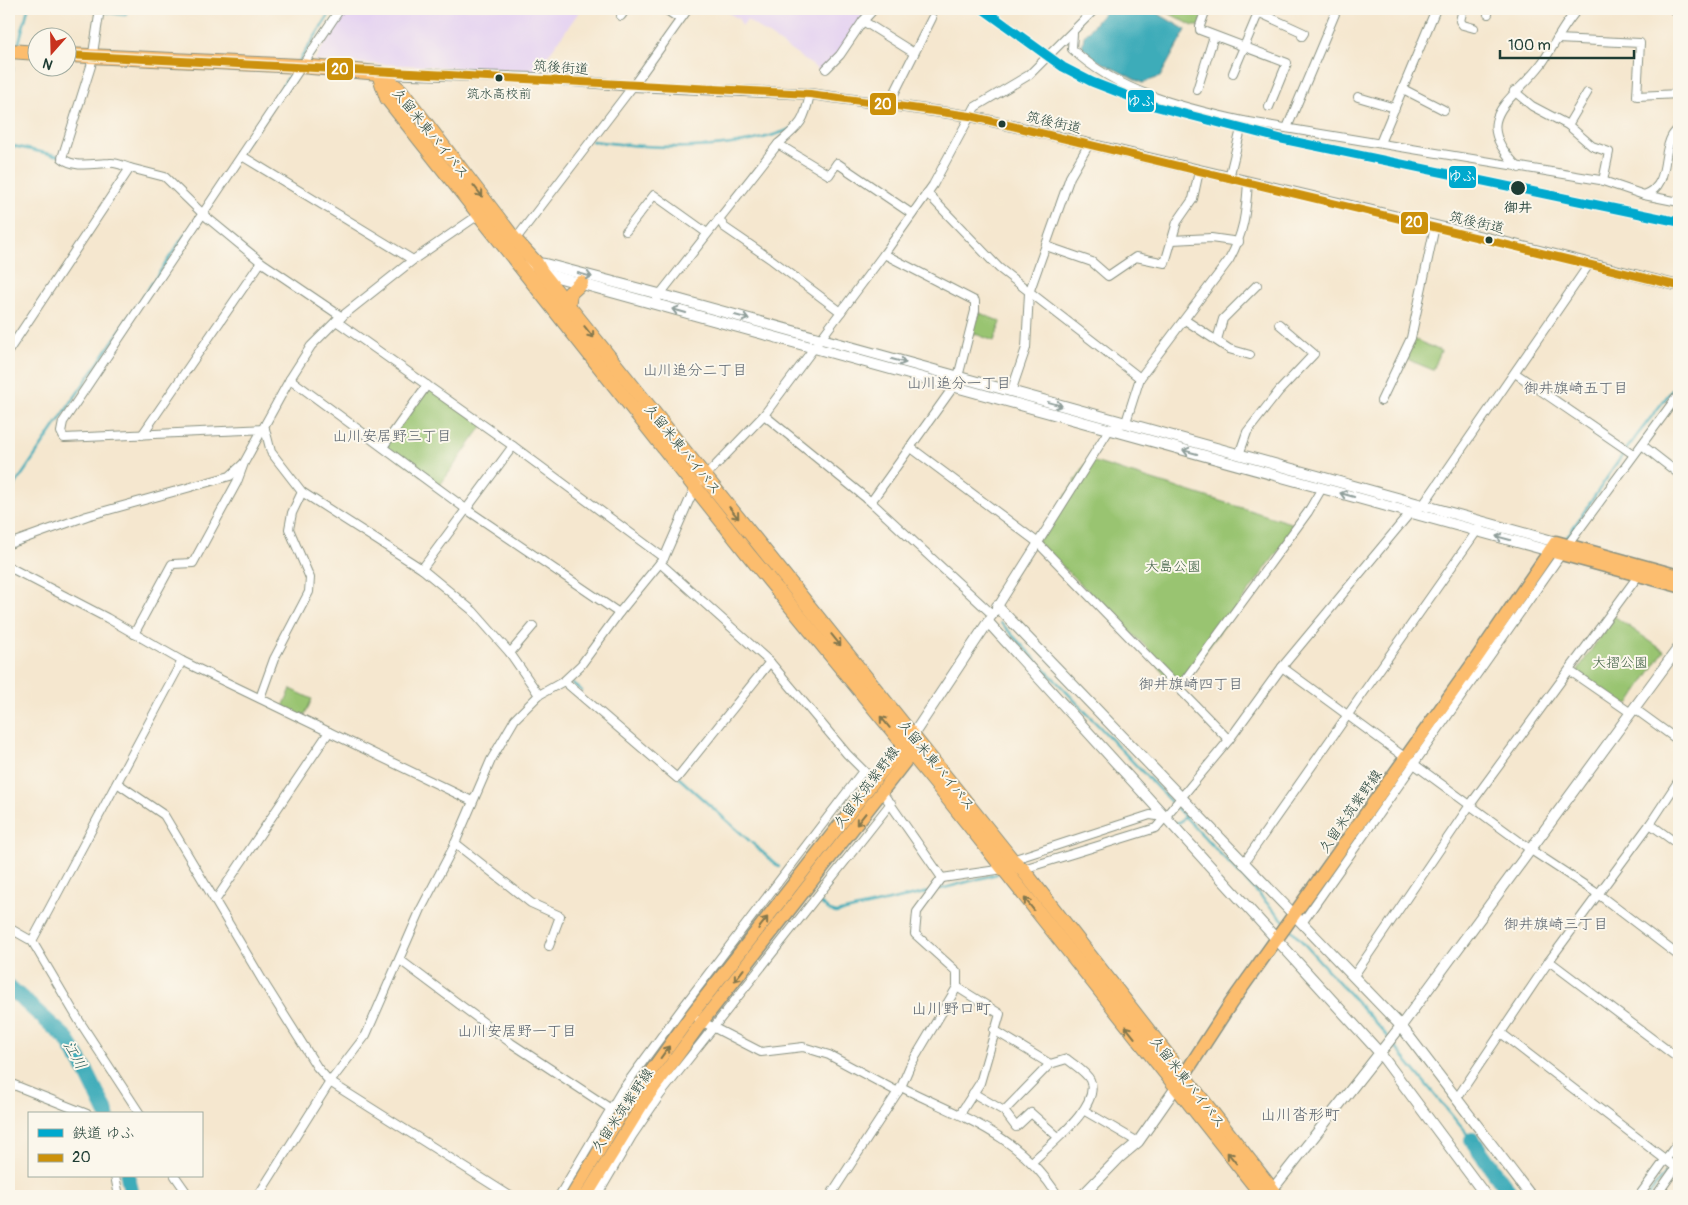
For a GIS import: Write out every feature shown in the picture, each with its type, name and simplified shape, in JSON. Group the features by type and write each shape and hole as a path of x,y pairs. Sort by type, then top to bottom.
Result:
{"highway":[{"path":"9,51 28,52"},
{"path":"78,55 300,66 379,74"},
{"name":"久留米東バイパス","path":"379,74 400,91 485,210 524,271 695,487 1184,1076 1271,1194"},
{"name":"久留米東バイパス","path":"485,210 515,240 538,267 705,476 909,744 1012,867 1175,1089 1271,1194"},
{"path":"568,306 570,293 581,283"}],"main road":[{"path":"1559,548 1638,576 1679,586"},
{"path":"1559,548 1679,576"},
{"name":"久留米筑紫野線","path":"1175,1089 1231,1004 1279,938 1298,920 1410,761 1476,659 1559,548"},
{"name":"久留米筑紫野線","path":"572,1196 624,1109 692,1014 874,781 909,744"},
{"name":"久留米筑紫野線","path":"586,1196 643,1103 692,1014 882,792 909,744"}],"street":[{"path":"100,9 91,66 62,158 67,162 90,165 112,162 165,177 204,215 262,262 427,385 513,446 662,561 770,662 863,771 874,781"},
{"path":"265,428 64,438 61,432 63,422 204,215 300,66 316,47 340,9"},
{"path":"665,9 680,19"},
{"path":"515,240 634,86 688,9"},
{"path":"826,69 840,55 863,21 874,9"},
{"path":"258,1196 330,1082 366,1035 421,909 455,843 491,760 515,719 539,694 564,681 581,665 619,612 662,561 695,487 764,415 884,254 927,194 975,107 1028,75 1073,33 1094,9"},
{"path":"1206,9 1200,30 1287,63 1270,107"},
{"path":"1287,128 1336,9"},
{"path":"1380,143 1436,9"},
{"path":"1463,9 1460,21 1474,28"},
{"path":"1519,168 1504,153 1496,132 1498,111 1514,91 1528,79 1578,9"},
{"path":"1234,73 1259,10 1304,33 1302,36"},
{"path":"889,104 932,18"},
{"path":"863,21 914,53"},
{"path":"1073,33 1072,49 1091,66 1174,104 1243,122 1603,181 1644,195 1679,202"},
{"path":"1196,90 1214,36"},
{"path":"1557,39 1640,44 1637,96 1679,94"},
{"name":"筑後街道","path":"379,74 536,78 634,86 810,94 970,116 1590,263 1679,286"},
{"path":"1402,89 1444,110"},
{"path":"1514,91 1532,106 1568,125 1592,146 1609,152 1603,181"},
{"path":"1568,125 1587,93"},
{"path":"653,303 778,144 800,126 805,117 810,94"},
{"path":"1358,97 1394,108"},
{"path":"1229,178 1243,122"},
{"path":"1644,195 1651,192 1659,183 1667,163 1671,137 1679,127"},
{"path":"778,144 829,175 837,163 912,214"},
{"path":"1011,392 1026,348 1029,293 1070,177 1089,144"},
{"path":"242,156 413,260"},
{"path":"9,350 130,168"},
{"path":"1046,246 1092,262 1108,276 1136,257 1165,263 1177,222 1193,199 1199,171"},
{"path":"909,744 1108,430 1126,422 1140,378 1185,320 1202,293 1229,260 1239,242 1245,221 1248,182"},
{"path":"927,194 999,268 1140,378"},
{"path":"626,230 654,195 707,233"},
{"path":"134,634 172,564 193,563 238,482 244,463 265,428 290,379 311,346 339,319 413,260 485,210"},
{"path":"719,218 724,227 841,312"},
{"path":"1381,401 1411,338 1435,226"},
{"path":"1172,240 1211,238 1239,242"},
{"path":"871,502 956,382 970,332 975,301 884,254"},
{"path":"142,435 262,262"},
{"path":"830,1196 899,1089 910,1066 957,987 957,972 915,934 917,912 942,878 1012,867 1156,828 1229,740 1282,667 1410,513 1423,505 1590,263"},
{"path":"524,271 538,267 659,294 818,343 956,382 1108,430 1410,513 1479,526 1559,548 1642,444 1679,394"},
{"path":"538,267 581,283 653,303 818,343"},
{"path":"1217,340 1223,319 1256,284"},
{"path":"1185,320 1229,349 1250,355"},
{"path":"1239,455 1246,432 1279,391 1314,354 1279,324"},
{"path":"1515,373 1633,454"},
{"path":"290,379 466,510 619,612"},
{"path":"956,382 1011,392 1126,422 1423,505 1479,526"},
{"path":"383,448 427,385"},
{"path":"764,415 871,502 1107,722 1183,797 1243,864 1401,1026 1531,1196"},
{"path":"265,428 271,452 302,492 422,569 473,611 510,653 539,694"},
{"path":"1642,444 1679,474"},
{"path":"422,569 513,446"},
{"path":"910,448 1038,542 1164,675 1229,740"},
{"path":"9,544 86,516 198,483 230,476 244,463"},
{"path":"1179,688 1308,512 1322,488"},
{"path":"260,698 274,659 309,592 310,578 289,529 292,513 302,492"},
{"path":"1243,864 1479,526"},
{"path":"9,567 182,661 472,801"},
{"path":"1353,977 1470,805 1638,576"},
{"path":"992,614 1164,817 1279,938 1379,1052 1486,1196"},
{"path":"510,653 533,626"},
{"path":"1271,1194 1401,1026 1679,647"},
{"path":"32,941 182,661"},
{"path":"564,681 677,778 770,662"},
{"path":"1282,667 1531,850 1598,894 1679,956"},
{"path":"1570,671 1679,741"},
{"path":"215,901 329,732"},
{"path":"559,1196 622,1090 692,1014 863,771"},
{"path":"1457,1098 1549,961 1650,824 1679,780"},
{"path":"117,783 164,815 264,983 318,1067 330,1082 510,1196"},
{"path":"882,792 942,878"},
{"path":"597,1196 632,1136 660,1095 714,1030 891,803"},
{"path":"1012,867 1150,815 1164,817"},
{"path":"1650,824 1679,845"},
{"path":"455,843 531,904 560,916 549,946"},
{"path":"9,928 32,941 78,1019 139,1112"},
{"path":"400,960 512,1043 611,1109"},
{"path":"1549,961 1679,1059"},
{"path":"957,987 1000,1014 980,1083 960,1114"},
{"path":"692,1014 714,1030 761,1052 803,1047 829,1055 899,1089 960,1114 1001,1136 1032,1162 1058,1196"},
{"path":"994,1030 1050,1064"},
{"path":"1501,1033 1677,1170 1656,1196"},
{"path":"1004,1111 1050,1064 1067,1059 1089,1078 1092,1086 1084,1111 1032,1162"},
{"path":"9,1083 82,1112"},
{"path":"1082,1196 1119,1158 1138,1142 1175,1089"},
{"path":"973,1093 1004,1111 1016,1127 1031,1113 1058,1137"},
{"path":"1084,1111 1138,1142"},
{"path":"1640,1196 1679,1141"},
{"path":"115,1178 119,1196"},
{"path":"176,1178 188,1196"}],"shaded area":[{"path":"346,9 581,9 537,71 314,61"},
{"path":"721,9 874,9 840,55 822,72 747,20 742,26 739,19"}],"green space":[{"path":"1161,9 1206,9 1200,26 1193,26"},
{"path":"975,311 1001,322 994,341 970,332"},
{"path":"1411,338 1441,351 1433,370 1402,357"},
{"path":"427,385 483,425 438,488 383,447"},
{"name":"大島公園","path":"1088,460 1297,525 1179,688 1164,675 1149,650 1037,542"},
{"name":"大摺公園","path":"1614,616 1664,651 1629,704 1619,701 1578,672"},
{"path":"291,689 312,699 303,719 282,709"}],"water":[{"path":"1107,9 1150,9 1186,30 1160,77 1142,83 1095,59 1082,47 1084,36"}],"waterway":[{"path":"18,46 28,9"},
{"path":"105,12 125,15 128,9"},
{"path":"299,61 333,9"},
{"path":"9,85 13,68"},
{"path":"222,178 293,70"},
{"path":"592,141 641,146 693,147 743,142 768,137 791,129"},
{"path":"9,145 59,156"},
{"path":"9,494 186,233"},
{"path":"1565,540 1625,451 1679,381"},
{"path":"1001,623 1284,921"},
{"path":"570,681 582,691"},
{"path":"679,778 779,867"},
{"path":"1301,917 1380,805"},
{"path":"1175,823 1180,822 1186,815"},
{"path":"937,890 997,874"},
{"path":"820,903 836,913 929,892"},
{"path":"1289,927 1389,1038"},
{"name":"江川","path":"9,987 66,1038 86,1071 106,1112"},
{"path":"1392,1043 1472,1140"},
{"path":"1472,1140 1512,1196"},
{"path":"1648,1196 1679,1155"},
{"name":"江川","path":"128,1178 132,1196"}],"rail line":[{"name":"ゆふ","path":"983,9 1063,67 1092,82 1154,106 1282,139 1679,222"}],"transit line":[{"name":"20","path":"78,56 810,94 970,116 1679,286"}],"place":[{"name":"筑水高校前","path":"499,78"},
{"name":"御井","path":"1518,188"}],"district":[{"name":"山川追分二丁目","path":"695,370"},
{"name":"山川追分一丁目","path":"959,383"},
{"name":"御井旗崎五丁目","path":"1576,388"},
{"name":"山川安居野三丁目","path":"392,436"},
{"name":"御井旗崎四丁目","path":"1191,684"},
{"name":"御井旗崎三丁目","path":"1556,924"},
{"name":"山川野口町","path":"951,1008"},
{"name":"山川安居野一丁目","path":"517,1031"},
{"name":"山川沓形町","path":"1300,1114"}]}
